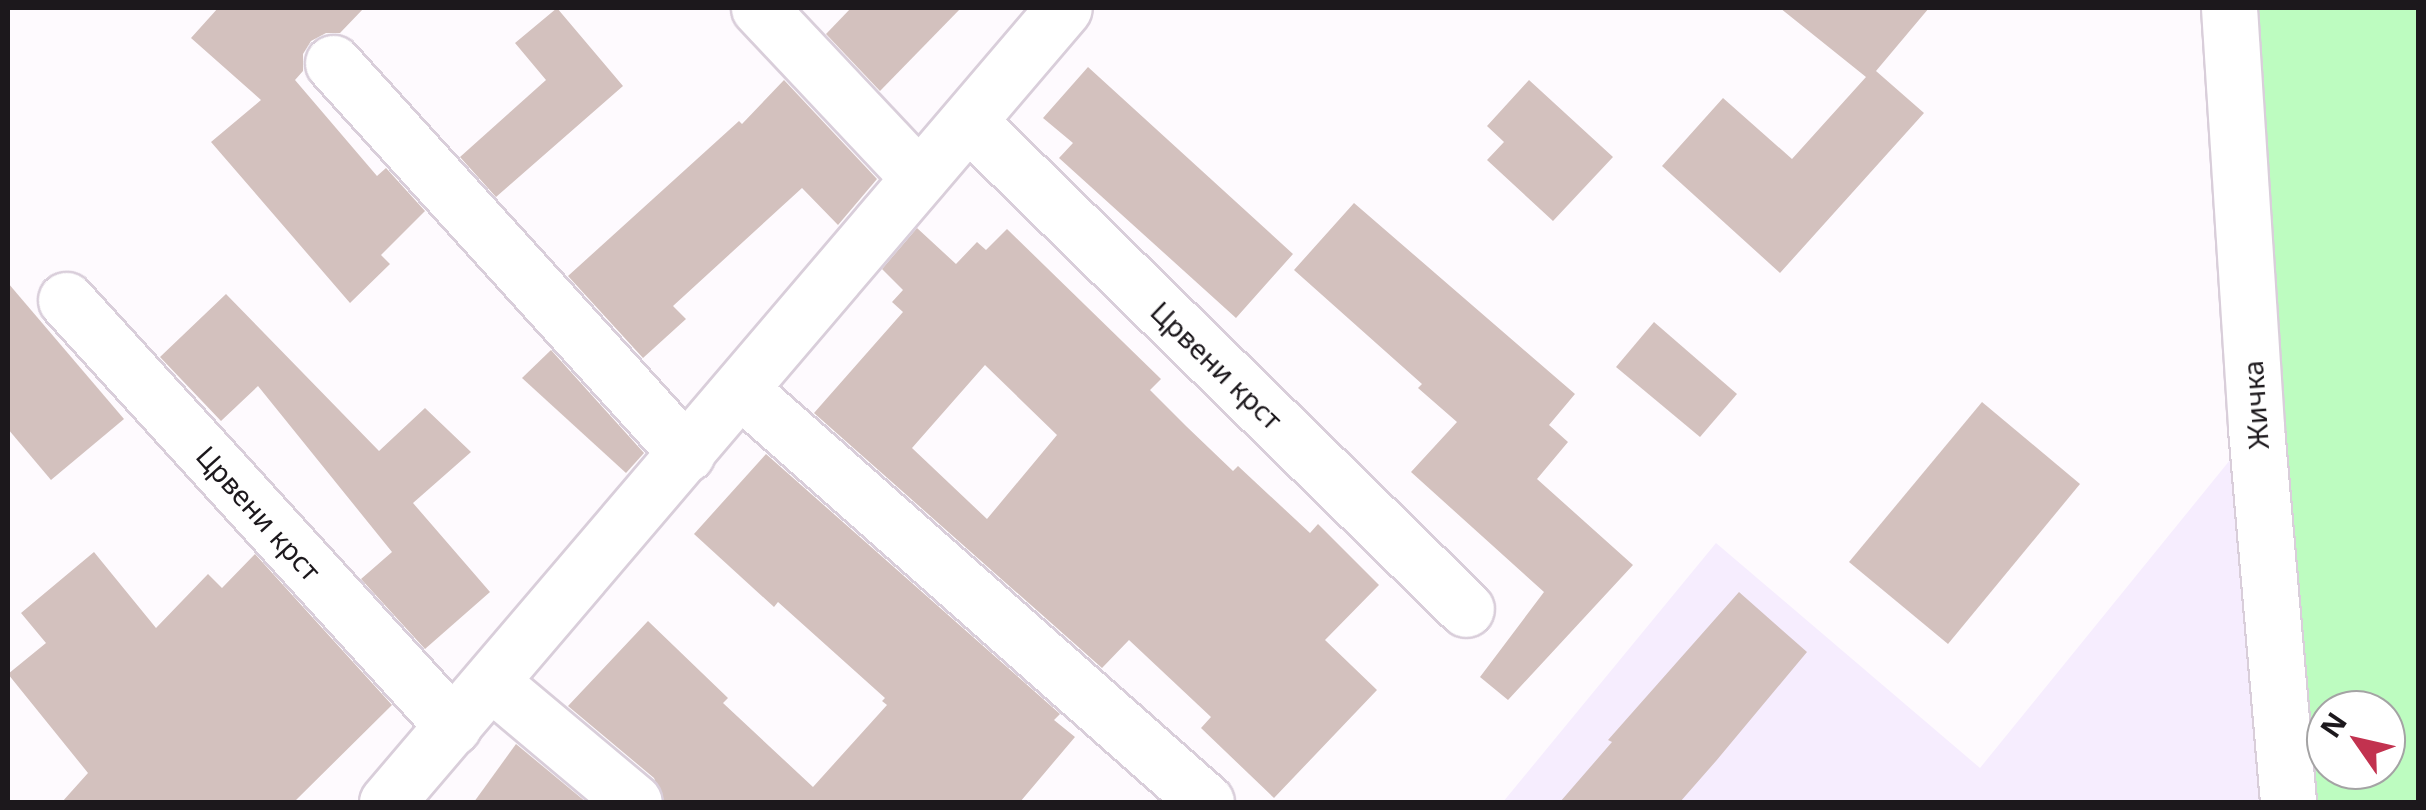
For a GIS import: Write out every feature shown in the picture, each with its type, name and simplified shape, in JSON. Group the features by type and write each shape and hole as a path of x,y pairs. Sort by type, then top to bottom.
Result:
{"street":[{"path":"759,8 919,178"},
{"path":"387,802 1064,8"},
{"name":"Жичка","path":"2230,8 2256,428 2288,802"},
{"path":"332,64 686,454"},
{"name":"Црвени крст","path":"968,121 1466,608"},
{"name":"Црвени крст","path":"66,300 453,726"},
{"path":"742,390 1206,802"},
{"path":"492,682 634,802"}],"shaded area":[{"path":"2256,428 2288,802 1503,802 1716,543 1980,768"}],"green space":[{"path":"2230,8 2418,8 2418,802 2288,802"}],"building":[{"path":"218,8 364,8 340,33 326,33 311,41 303,54 303,71 295,80 377,176 386,168 425,211 381,255 390,264 350,303 211,142 261,100 191,38"},
{"path":"557,8 623,86 496,197 460,157 546,80 515,43"},
{"path":"851,8 961,8 880,91 826,34"},
{"path":"1780,8 1929,8 1876,71 1924,113 1780,273 1662,166 1723,98 1792,159 1866,77"},
{"path":"1088,67 1293,254 1236,318 1059,158 1073,143 1043,118"},
{"path":"784,80 877,179 838,225 802,188 673,306 686,319 643,358 568,276 739,121 742,124"},
{"path":"1529,80 1613,157 1553,221 1487,160 1504,142 1487,126"},
{"path":"1354,203 1575,394 1549,425 1568,442 1537,479 1633,565 1508,700 1480,677 1544,592 1411,472 1457,422 1418,388 1422,384 1294,270"},
{"path":"917,228 956,264 977,242 986,250 1007,229 1161,379 1150,390 1233,471 1238,466 1310,533 1318,524 1379,585 1325,640 1377,690 1274,798 1201,728 1211,717 1129,640 1102,668 814,413 903,312 892,302 903,290 882,269","holes":["985,365 1057,435 987,519 912,448"]},
{"path":"8,283 124,419 51,480 8,429"},
{"path":"226,294 379,451 425,408 471,452 413,503 490,592 425,649 361,579 392,552 258,386 221,421 160,357"},
{"path":"1654,322 1737,394 1700,437 1616,367"},
{"path":"551,350 644,453 626,473 522,378"},
{"path":"1982,402 2080,484 1948,644 1849,562"},
{"path":"766,454 1060,714 1054,720 1075,737 1020,802 664,802 654,778 568,706 648,621 728,698 723,703 813,787 887,705 882,701 885,698 778,602 774,607 694,534"},
{"path":"94,552 156,628 208,574 222,588 255,554 392,705 294,802 62,802 88,773 8,674 46,643 21,613"},
{"path":"1739,592 1807,652 1716,761 1680,802 1560,802 1612,742 1608,740"},
{"path":"516,744 586,802 474,802"}]}
